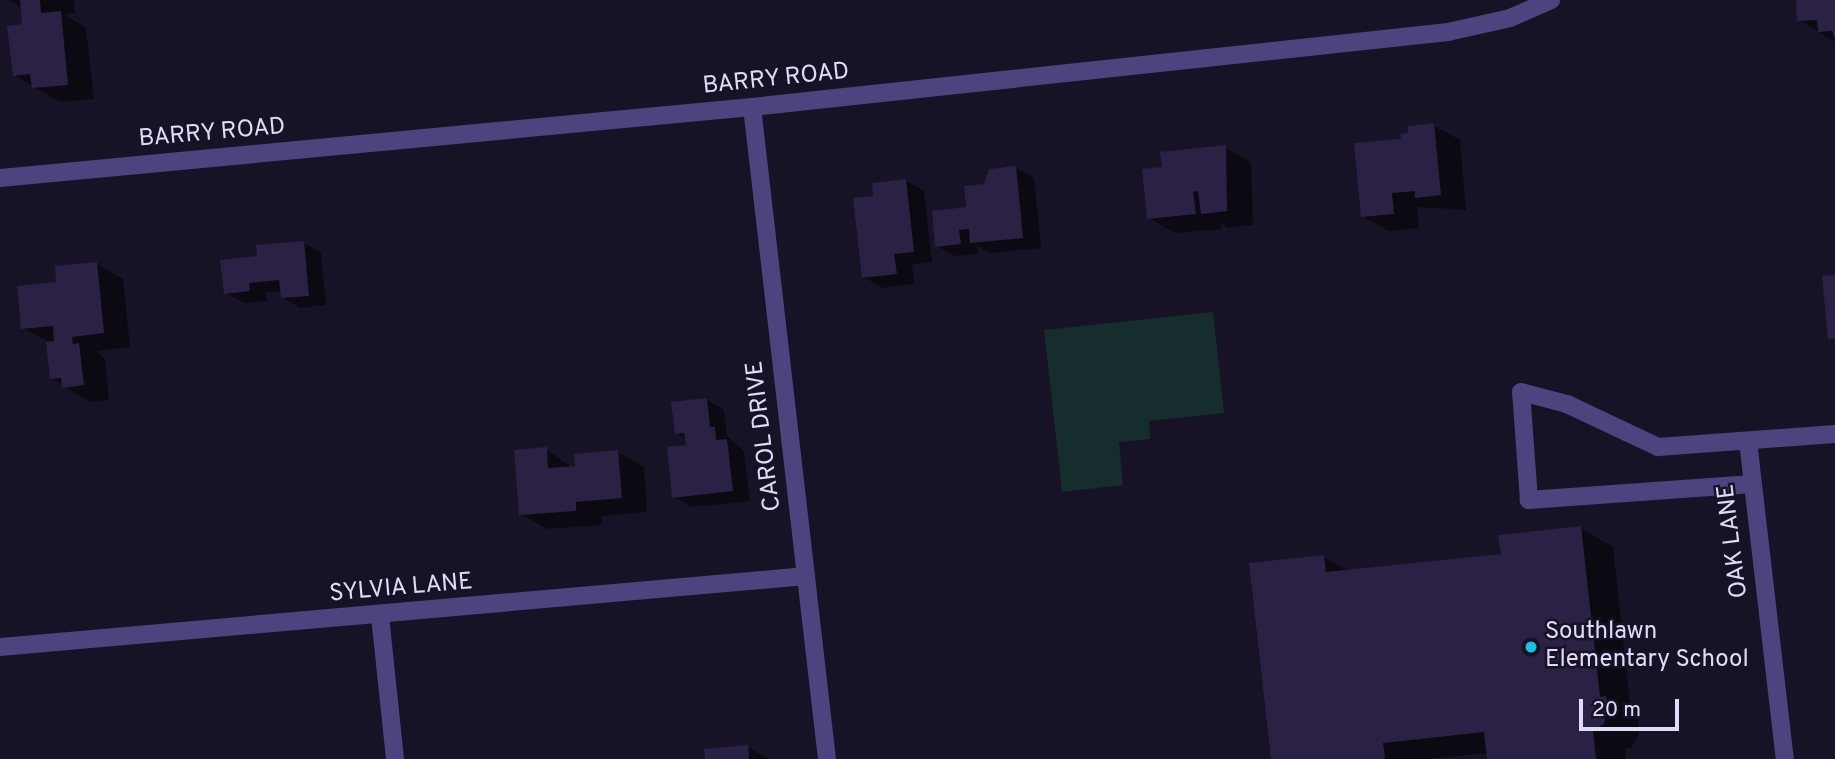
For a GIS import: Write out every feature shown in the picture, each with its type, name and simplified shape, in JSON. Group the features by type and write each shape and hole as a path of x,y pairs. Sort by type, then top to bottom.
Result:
{"street":[{"name":"BARRY ROAD","path":"0,178 752,107 1448,32 1510,18 1550,0"},
{"name":"CAROL DRIVE","path":"752,107 827,759"},
{"path":"1752,484 1529,500 1521,392 1567,404 1658,447 1835,434"},
{"name":"OAK LANE","path":"1748,441 1785,759"},
{"name":"SYLVIA LANE","path":"0,647 380,616 806,576"},
{"path":"380,616 395,759"}],"green space":[{"path":"1213,312 1224,413 1149,421 1150,439 1119,442 1123,485 1062,492 1044,330"}],"building":[{"path":"20,0 40,0 41,13 61,11 68,85 32,88 30,74 13,76 7,26 22,24"},
{"path":"1796,0 1835,0 1835,40 1832,31 1818,32 1817,20 1797,21"},
{"path":"1434,123 1441,195 1415,198 1415,191 1392,193 1394,214 1361,217 1354,143 1401,139 1400,134 1408,133 1408,126"},
{"path":"1226,145 1227,211 1201,214 1198,191 1193,192 1196,214 1147,219 1142,169 1162,167 1160,152"},
{"path":"1016,166 1023,238 970,243 969,229 959,230 961,244 935,247 932,211 966,207 964,186 984,184 989,169"},
{"path":"906,179 914,252 894,254 897,274 862,278 853,198 873,196 872,183"},
{"path":"304,241 309,296 281,298 279,280 249,283 250,291 224,294 220,260 257,256 256,245"},
{"path":"97,262 104,333 72,337 73,344 79,343 84,385 62,388 61,378 50,379 46,342 54,341 53,326 21,329 17,286 56,282 55,266"},
{"path":"1835,275 1835,339 1828,339 1822,276"},
{"path":"707,398 710,427 715,427 716,440 727,439 733,491 672,498 667,447 686,445 684,433 675,434 671,402"},
{"path":"547,447 548,468 575,466 574,454 618,450 622,498 576,502 576,511 519,515 514,450"},
{"path":"1581,526 1600,697 1606,696 1607,705 1604,724 1593,730 1596,759 1487,759 1484,732 1383,743 1385,759 1271,759 1249,563 1324,555 1326,572 1501,554 1498,535"},
{"path":"748,745 749,759 705,759 704,749"}],"place":[{"name":"Southlawn Elementary School","path":"1531,647"}]}
